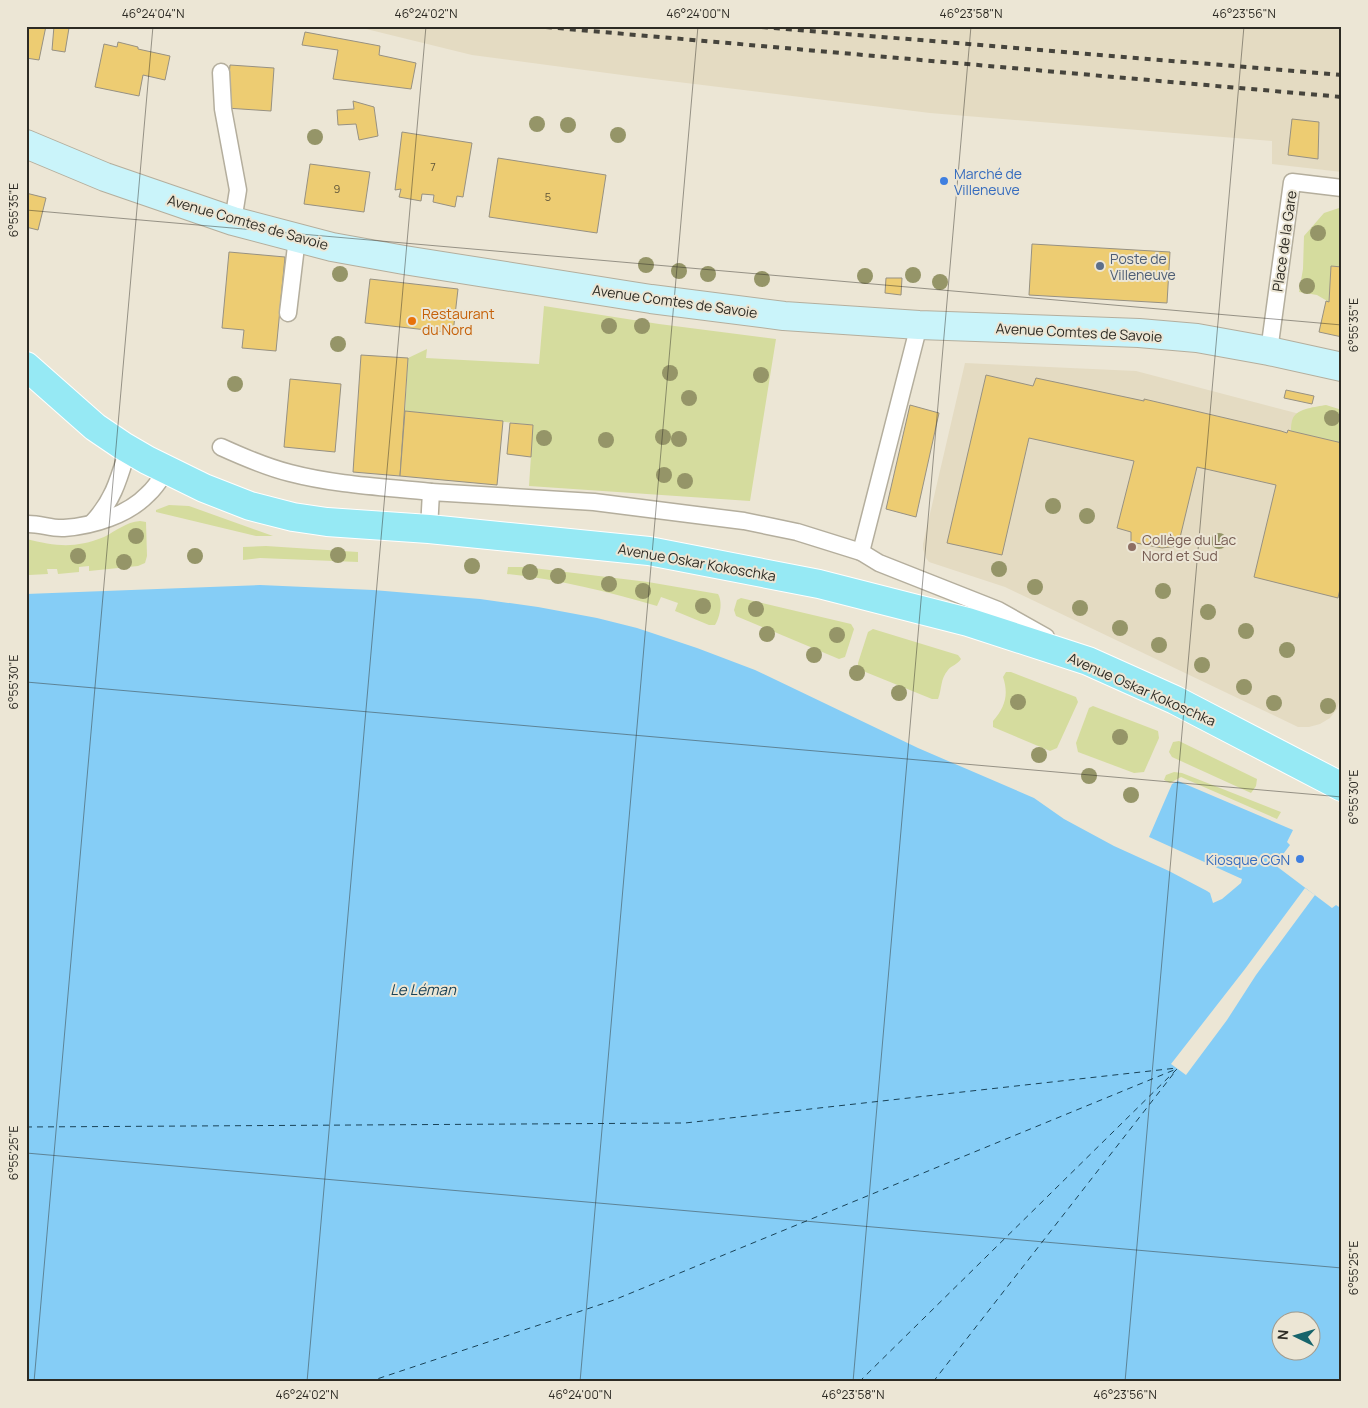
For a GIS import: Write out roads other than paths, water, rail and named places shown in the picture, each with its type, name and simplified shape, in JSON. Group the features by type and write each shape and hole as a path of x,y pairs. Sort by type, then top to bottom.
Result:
{"main road":[{"name":"Avenue Oskar Kokoschka","path":"26,366 96,426 128,449 204,488 250,506 293,517 327,522 429,529 649,551 820,584 968,622 1088,661 1174,700 1342,787"}],"street":[{"name":"Avenue Comtes de Savoie","path":"26,144 105,177 233,221 332,247 404,260 651,299 784,316 919,325 1197,338 1342,367"}],"lane":[{"path":"221,72 223,109 238,190 233,221"},
{"name":"Place de la Gare","path":"1269,351 1292,182 1342,188"},
{"path":"288,313 296,238"},
{"path":"861,552 919,325"},
{"path":"221,447 254,462 289,473 345,484 432,492 594,502 744,521 796,532 861,552 879,563 998,610 1088,661"},
{"path":"91,523 106,507 113,494 128,449"},
{"path":"28,520 45,527 59,528 108,518 133,506 151,491 167,470"},
{"path":"429,529 432,492"}],"water":[{"name":"Le Léman","path":"260,585 373,590 480,599 597,618 637,628 755,670 918,748 1034,798 1064,819 1114,846 1207,891 1210,893 1213,903 1222,899 1241,883 1242,879 1149,837 1172,784 1178,781 1293,830 1287,842 1290,845 1275,865 1332,908 1336,905 1342,909 1342,1382 26,1382 26,594"}],"railway":[{"path":"534,26 1342,97"},
{"path":"750,26 1342,75"}],"place":[{"name":"Marché de Villeneuve","path":"944,181"},
{"name":"Poste de Villeneuve","path":"1100,266"},
{"name":"Restaurant du Nord","path":"412,321"},
{"name":"Collège du Lac Nord et Sud","path":"1132,547"},
{"name":"Kiosque CGN","path":"1300,859"}]}
